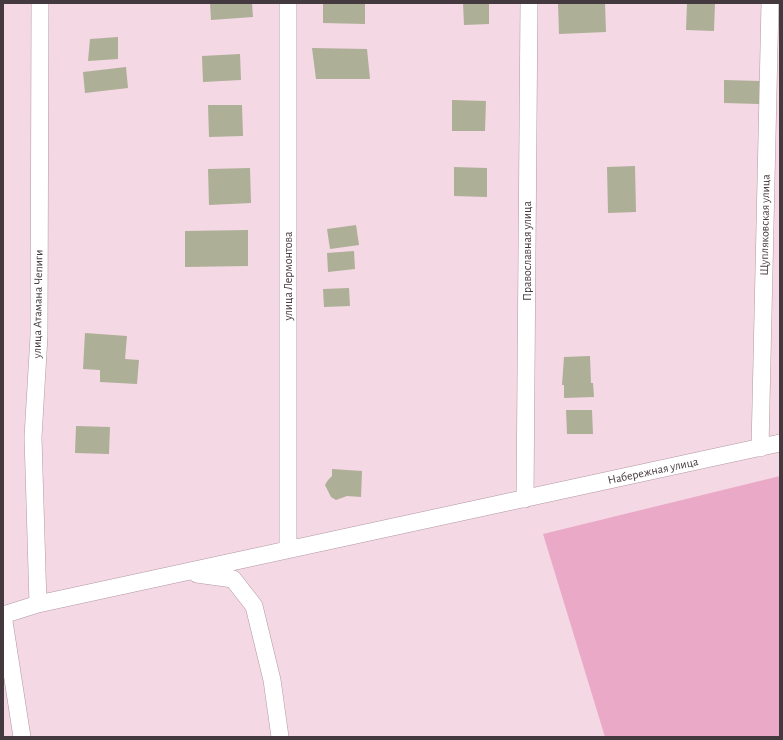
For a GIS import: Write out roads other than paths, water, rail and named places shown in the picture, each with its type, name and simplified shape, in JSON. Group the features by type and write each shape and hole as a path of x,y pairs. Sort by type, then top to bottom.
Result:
{"street":[{"name":"улица Атамана Чепиги","path":"38,604 33,437 39,336 40,3"},
{"name":"улица Лермонтова","path":"288,3 288,549"},
{"name":"Православная улица","path":"525,499 529,3"},
{"name":"Щупляковская улица","path":"760,448 770,3"},
{"name":"Набережная улица","path":"3,615 38,604 187,573 288,549 780,443"},
{"path":"187,573 233,579 254,606 272,680 280,737"},
{"path":"3,615 22,737"}]}
